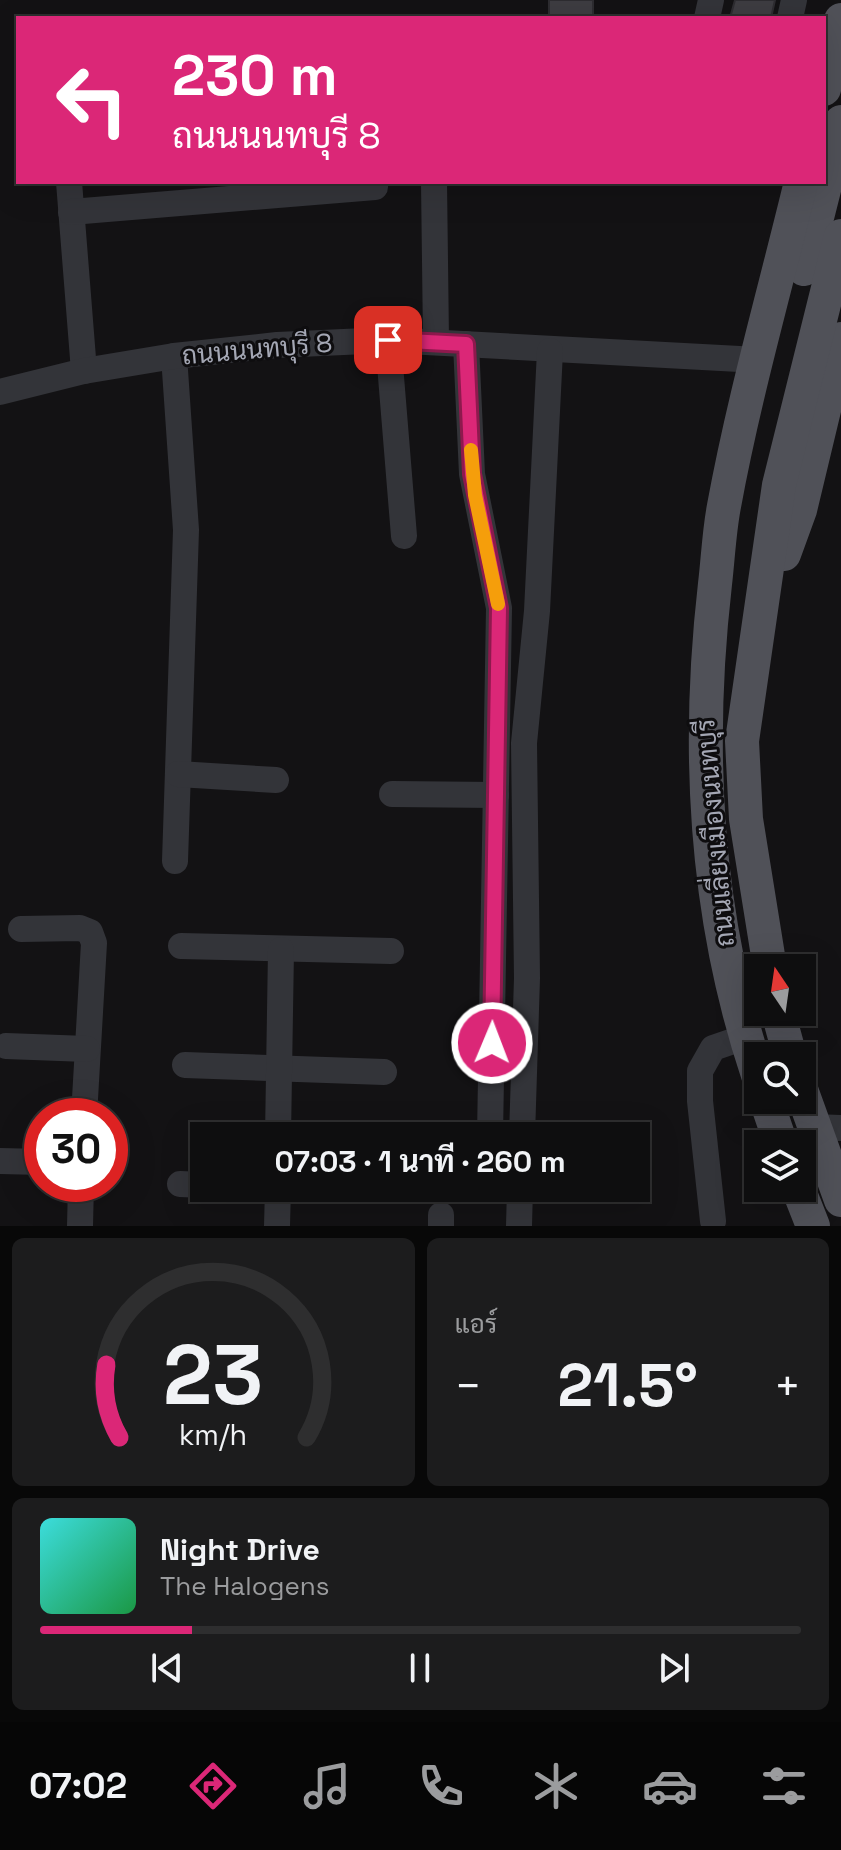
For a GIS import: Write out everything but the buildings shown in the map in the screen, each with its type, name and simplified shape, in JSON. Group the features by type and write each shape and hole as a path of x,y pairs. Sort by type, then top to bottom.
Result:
{"main road":[{"path":"826,81 841,20"},
{"path":"757,626 779,485 779,427 841,122"},
{"path":"709,634 724,509 801,184"},
{"path":"709,634 841,236"},
{"path":"757,626 800,510 839,352"},
{"name":"ถนนเลี่ยงเมืองนนทบุรี","path":"757,626 742,741 746,819 768,954"},
{"name":"ถนนเลี่ยงเมืองนนทบุรี","path":"709,634 704,720 709,821 723,947 747,1042"},
{"path":"827,1128 841,1200"},
{"path":"804,1202 813,1226"}],"street":[{"path":"69,184 84,371"},
{"path":"434,184 436,340"},
{"path":"71,212 340,185 375,187"},
{"path":"388,340 404,536"},
{"name":"ถนนนนทบุรี 8","path":"0,392 84,371 174,356 277,345 388,340 436,340 550,351 758,360"},
{"path":"466,344 472,474 499,608 490,1122"},
{"path":"522,1122 527,978 524,743 537,611 550,351"},
{"path":"174,356 186,530 175,861"},
{"path":"178,774 276,780"},
{"path":"392,794 496,795"},
{"path":"21,929 80,928 90,932 94,943 85,1098"},
{"path":"181,946 391,951"},
{"path":"278,1122 281,950"},
{"path":"713,1221 700,1101 700,1071 713,1048 745,1037"},
{"path":"6,1046 87,1049"},
{"path":"185,1065 384,1072"},
{"path":"0,1161 24,1162"},
{"path":"80,1226 81,1202"},
{"path":"277,1226 278,1202"},
{"path":"519,1226 520,1202"}],"slow traffic":[{"path":"471,450 475,495 498,604"}],"route":[{"path":"388,340 436,340 466,344 472,474 499,608 492,1043"}]}
